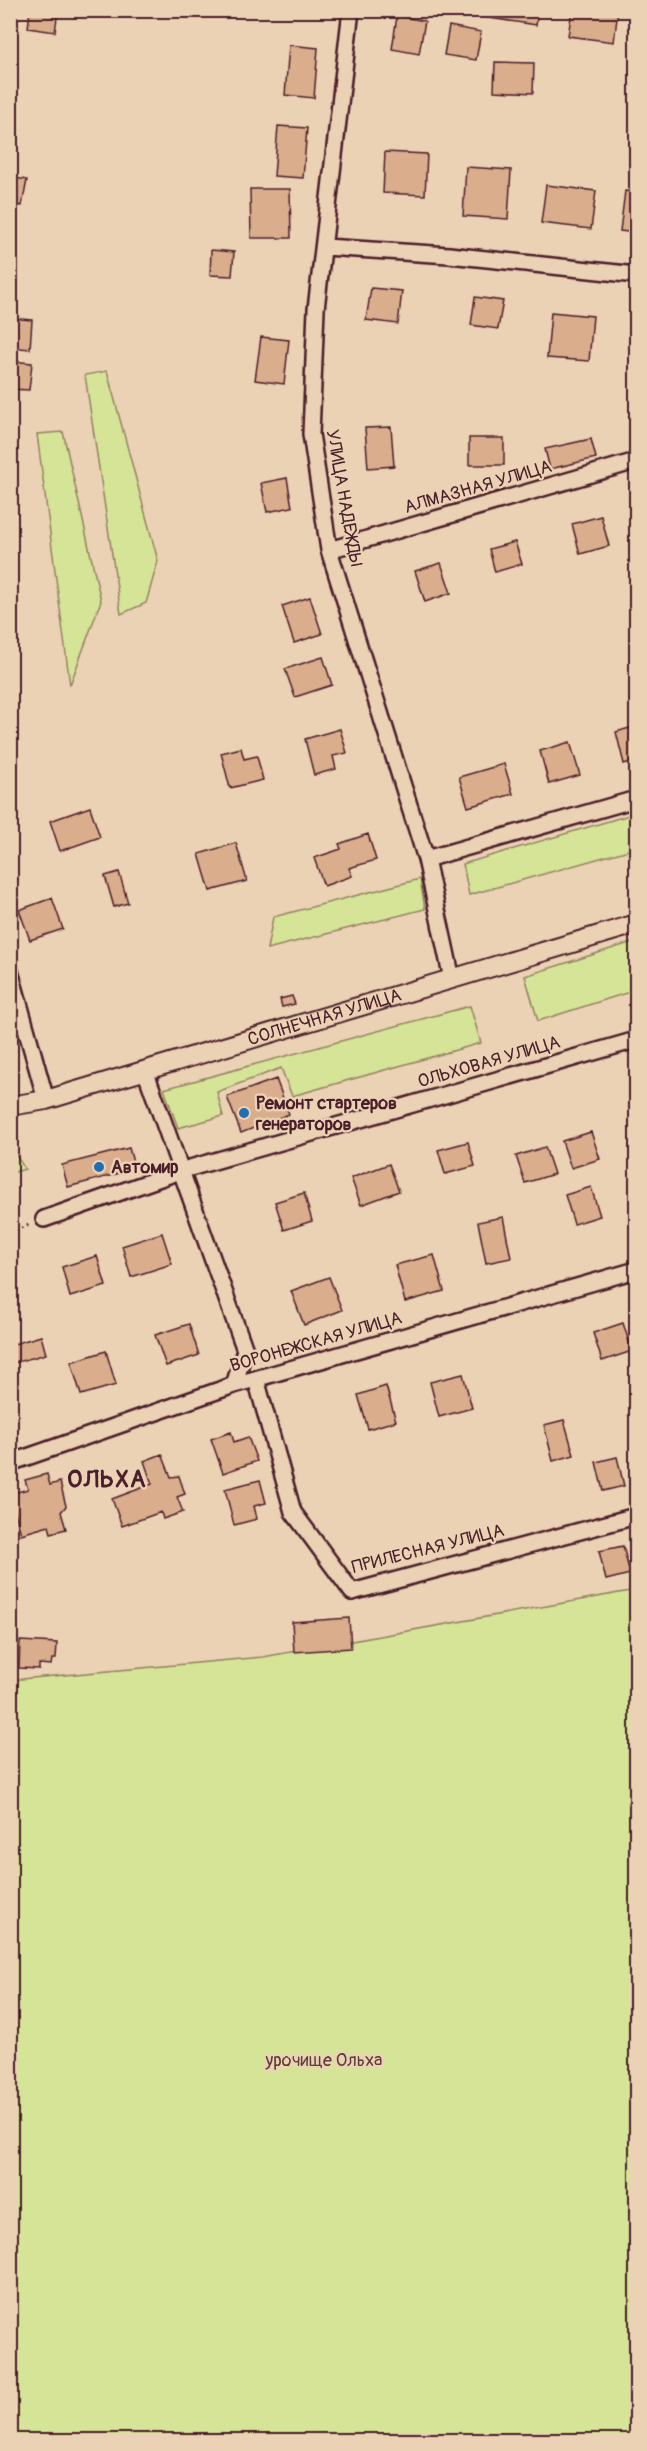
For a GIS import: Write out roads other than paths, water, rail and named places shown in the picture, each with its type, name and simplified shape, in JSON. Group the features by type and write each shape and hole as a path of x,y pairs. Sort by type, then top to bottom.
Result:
{"street":[{"name":"УЛИЦА НАДЕЖДЫ","path":"351,10 316,309 311,435 330,550 426,859 452,979"},
{"path":"325,246 449,255 636,275"},
{"name":"АЛМАЗНАЯ УЛИЦА","path":"330,550 636,461"},
{"path":"426,859 636,799"},
{"name":"СОЛНЕЧНАЯ УЛИЦА","path":"10,1106 46,1100 636,924"},
{"path":"10,971 46,1100"},
{"name":"ОЛЬХОВАЯ УЛИЦА","path":"44,1219 183,1170 636,1040"},
{"path":"145,1070 183,1170 244,1350 234,1385"},
{"name":"ВОРОНЕЖСКАЯ УЛИЦА","path":"10,1463 234,1385 636,1270"},
{"name":"ПРИЛЕСНАЯ УЛИЦА","path":"256,1379 293,1512 352,1592 636,1516"}],"place":[{"name":"Ремонт стартеров генераторов","path":"244,1113"},
{"name":"Автомир","path":"99,1167"}],"district":[{"name":"ОЛЬХА","path":"107,1479"}],"park label":[{"name":"урочище Ольха","path":"324,2060"}]}
